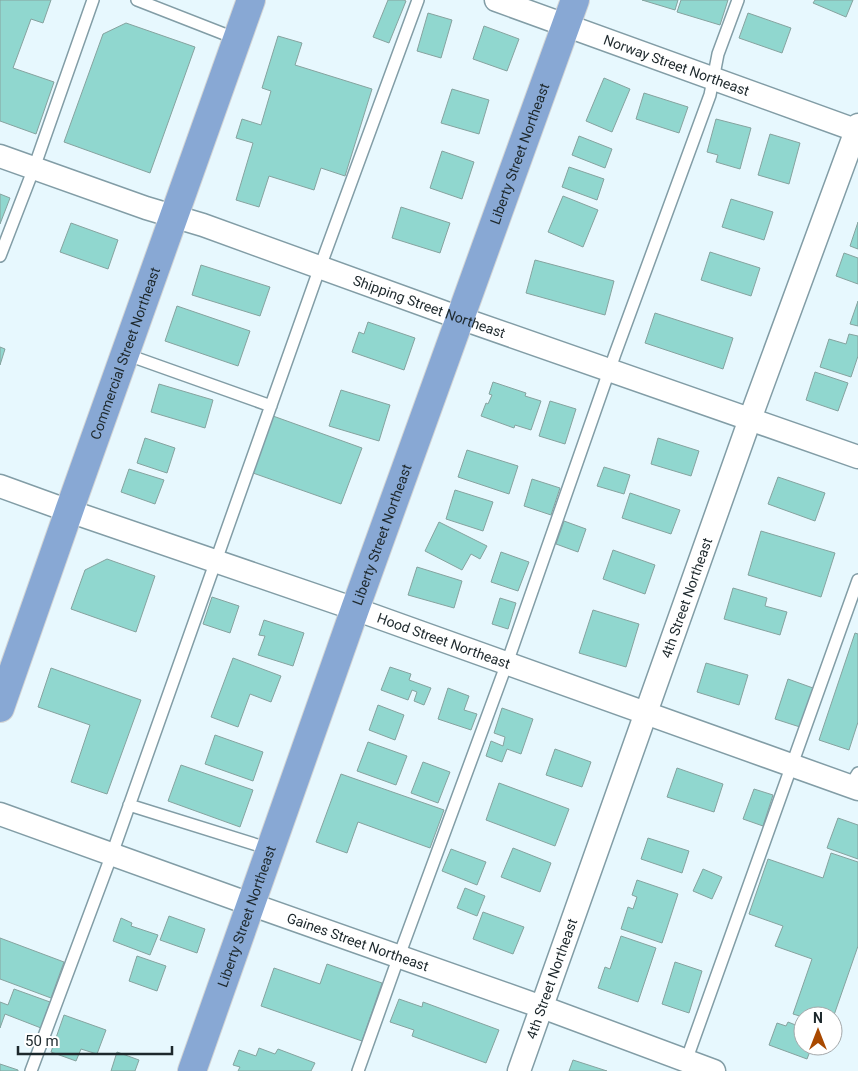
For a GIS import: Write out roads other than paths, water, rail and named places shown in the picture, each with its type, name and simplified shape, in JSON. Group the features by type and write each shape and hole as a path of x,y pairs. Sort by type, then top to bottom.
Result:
{"highway":[{"name":"Commercial Street Northeast","path":"0,708 251,0"},
{"name":"Liberty Street Northeast","path":"192,1071 355,609 571,12"}],"street":[{"name":"Norway Street Northeast","path":"496,0 571,12 713,78 857,129"},
{"name":"4th Street Northeast","path":"519,1071 750,419 857,129"},
{"name":"Shipping Street Northeast","path":"0,156 146,208 203,225 460,318 858,457"},
{"name":"Hood Street Northeast","path":"0,486 355,609 792,765 855,783"},
{"name":"Gaines Street Northeast","path":"0,814 542,1007 685,1066 714,1071"}],"lane":[{"path":"0,256 34,168 93,0"},
{"path":"137,0 237,39"},
{"path":"31,1071 112,854 320,267 418,0"},
{"path":"358,1071 507,663 610,370 710,95 718,54 738,0"},
{"path":"125,354 271,406"},
{"path":"685,1066 858,580"},
{"path":"129,805 270,849"}]}
